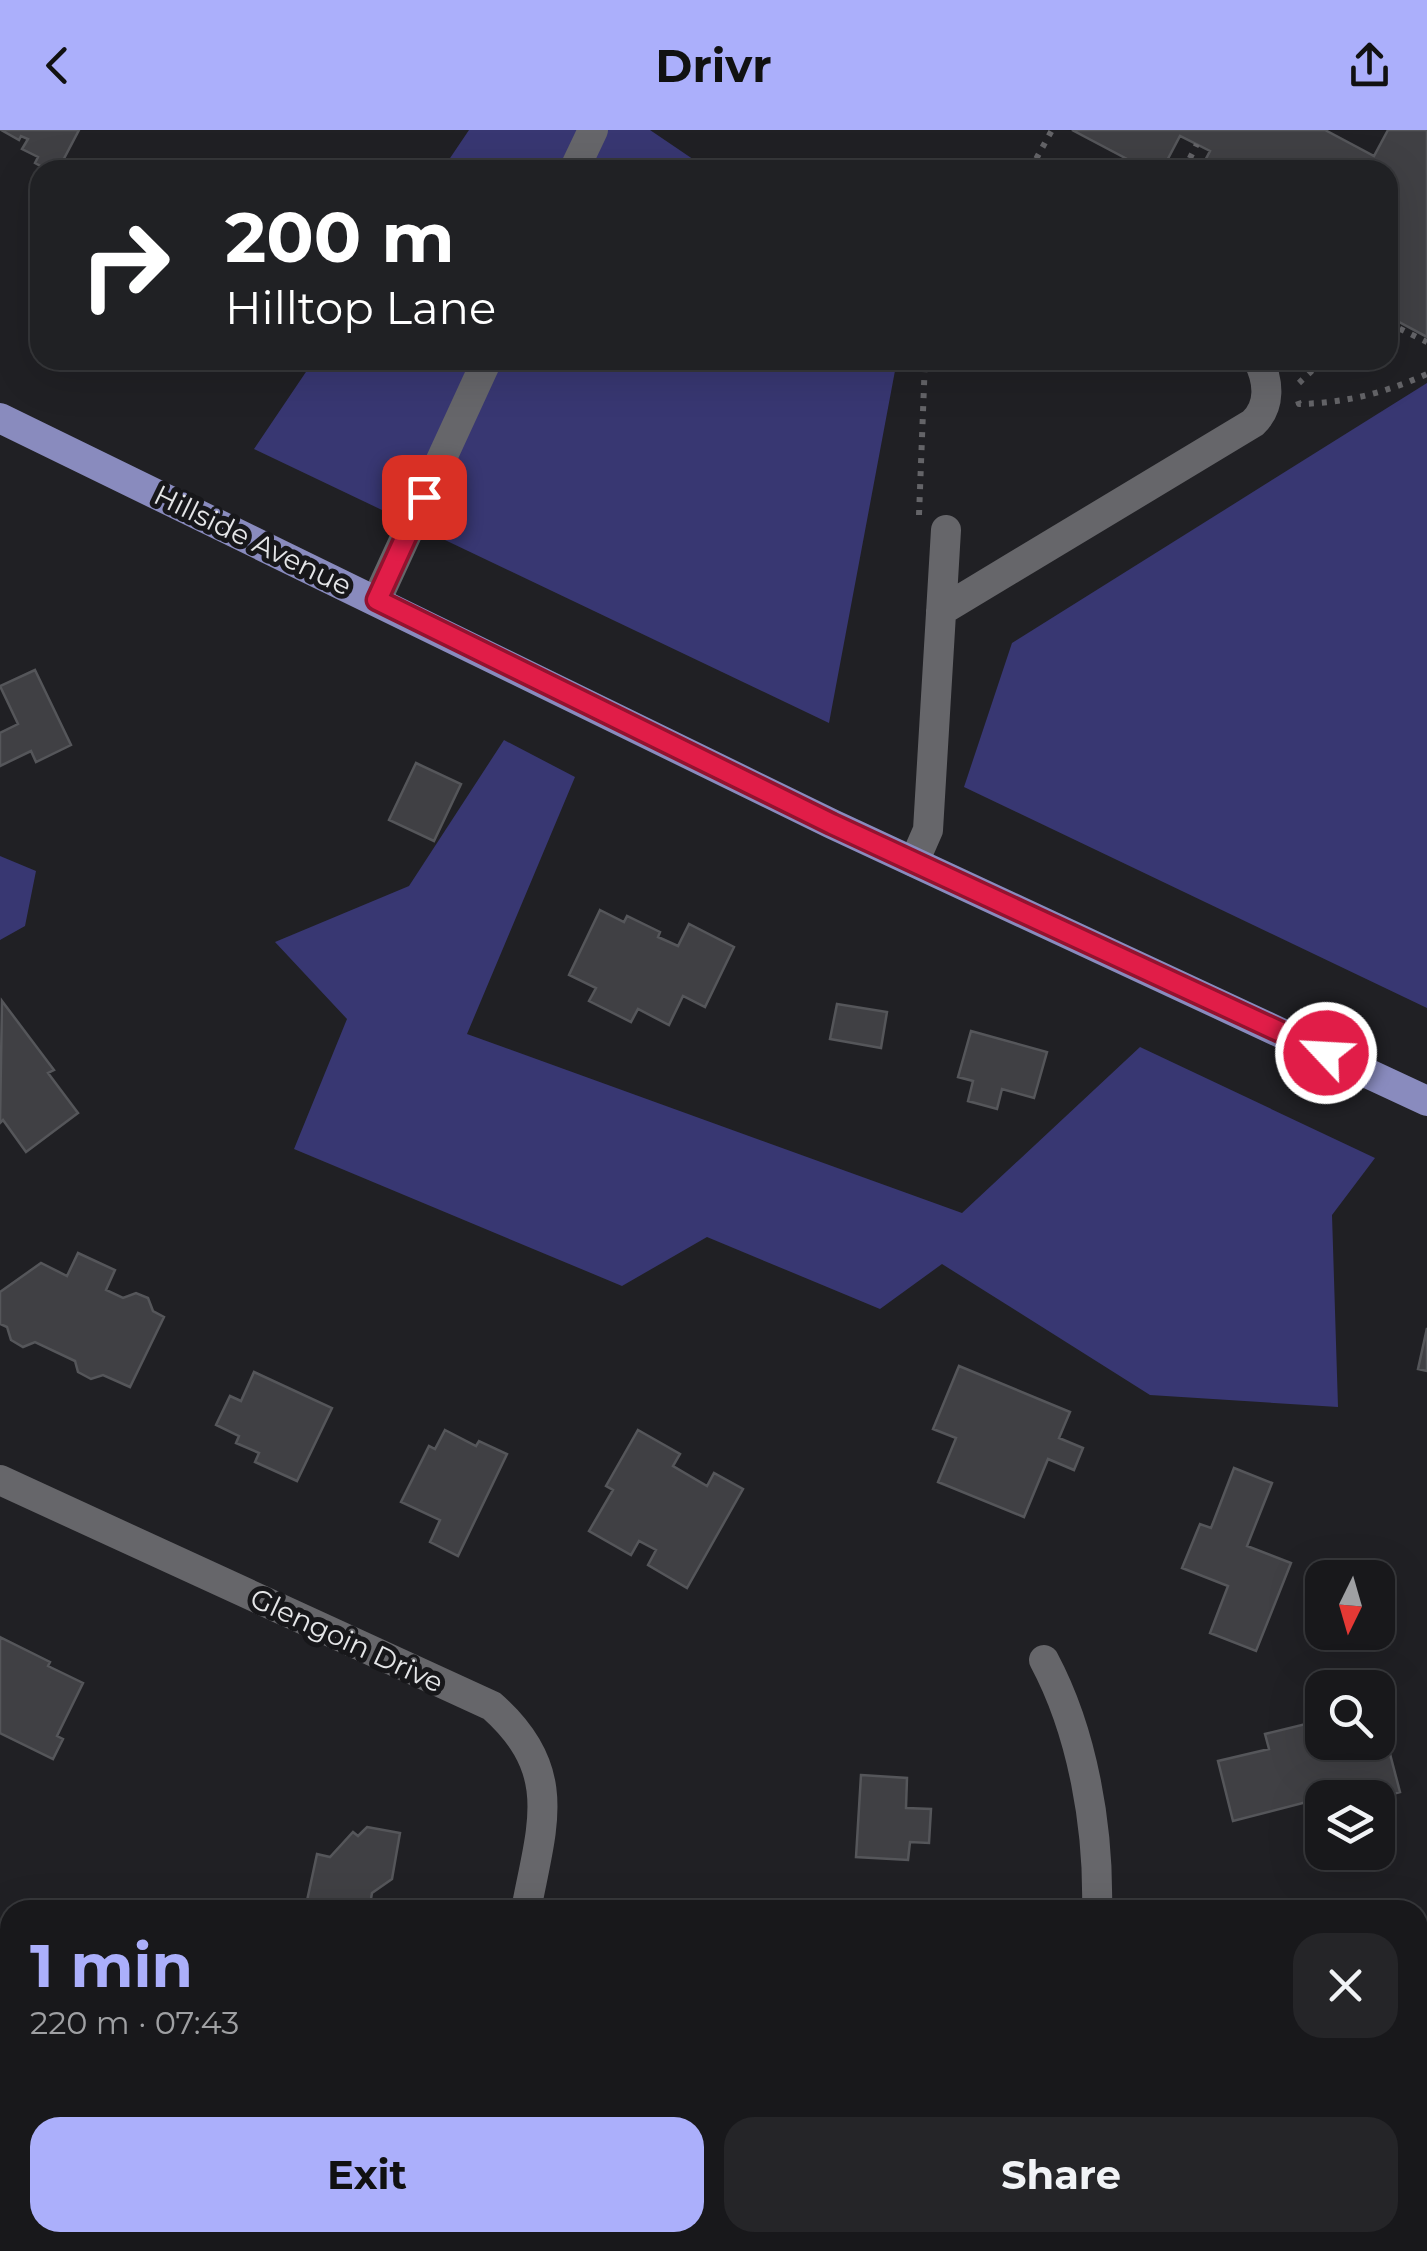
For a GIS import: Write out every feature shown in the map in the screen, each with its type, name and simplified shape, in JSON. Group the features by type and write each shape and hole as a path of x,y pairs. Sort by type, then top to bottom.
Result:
{"main road":[{"name":"Hillside Avenue","path":"0,418 914,862 1427,1100"}],"street":[{"path":"579,160 593,130"},
{"path":"377,600 482,370"},
{"path":"941,611 1253,423 1264,410 1267,396 1260,370"},
{"path":"914,862 928,830 946,530"},
{"name":"Glengoin Drive","path":"0,1480 492,1706 515,1727 534,1756 542,1789 543,1816 528,1900"},
{"path":"1044,1660 1059,1688 1076,1744 1092,1825 1096,1900"}],"path":[{"path":"1036,160 1052,130"},
{"path":"1189,160 1196,144"},
{"path":"1398,329 1427,342"},
{"path":"1296,370 1299,404 1366,398 1427,374"},
{"path":"1297,384 1313,370"}],"shaded area":[{"path":"469,130 650,130 694,160 449,160"},
{"path":"307,370 895,370 829,723 254,449"},
{"path":"1427,383 1427,1008 964,787 1012,643"},
{"path":"504,740 575,777 467,1034 962,1213 1140,1047 1375,1158 1332,1215 1338,1407 1150,1395 942,1264 880,1309 707,1237 622,1286 294,1149 347,1019 275,942 409,886"},
{"path":"0,856 36,871 25,926 0,940"}],"building":[{"path":"1,130 79,130 63,160 36,160 38,157 22,149 28,139 21,136 19,140"},
{"path":"1072,130 1325,130 1374,156 1388,130 1427,130 1427,337 1398,321 1398,160 1205,160 1210,151 1180,136 1167,160 1129,160"},
{"path":"35,670 71,745 36,762 31,751 0,766 0,733 18,724 0,686"},
{"path":"416,763 461,784 434,841 389,820"},
{"path":"600,910 624,922 627,916 678,946 689,924 734,947 705,1007 683,996 669,1025 638,1009 631,1022 589,1001 596,988 569,975"},
{"path":"2,1001 54,1070 48,1073 78,1113 26,1152 3,1120 0,1123"},
{"path":"837,1004 887,1012 881,1048 830,1039"},
{"path":"971,1031 1047,1052 1034,1098 1002,1089 997,1109 968,1101 973,1081 958,1077"},
{"path":"78,1253 115,1270 106,1290 123,1298 136,1293 148,1298 153,1311 164,1317 130,1387 103,1375 91,1379 78,1372 75,1361 35,1342 23,1347 11,1340 7,1327 0,1324 0,1292 41,1263 67,1276"},
{"path":"1427,1328 1427,1371 1418,1369"},
{"path":"959,1366 1070,1412 1059,1438 1083,1448 1074,1470 1048,1459 1024,1517 938,1482 956,1438 933,1429"},
{"path":"254,1372 332,1408 297,1481 255,1462 259,1453 236,1443 239,1436 216,1425 230,1396 241,1401"},
{"path":"445,1430 476,1446 479,1441 507,1454 458,1556 430,1542 440,1520 401,1502 429,1446 435,1449"},
{"path":"638,1430 680,1454 673,1466 707,1486 714,1473 743,1489 687,1588 648,1565 656,1550 639,1541 631,1555 589,1531 613,1490 606,1486"},
{"path":"1234,1468 1272,1483 1247,1546 1291,1563 1256,1651 1210,1633 1228,1586 1182,1568 1200,1524 1211,1528"},
{"path":"0,1637 83,1683 57,1736 63,1739 53,1759 0,1733"},
{"path":"1305,1724 1305,1760 1392,1760 1400,1792 1395,1793 1395,1780 1305,1780 1305,1802 1233,1821 1218,1761 1269,1749 1265,1734"},
{"path":"861,1775 907,1778 906,1808 931,1809 929,1843 910,1842 908,1860 856,1857"},
{"path":"367,1827 400,1833 392,1879 372,1893 371,1900 307,1900 317,1854 330,1857 353,1832 358,1836"}],"route":[{"path":"424,497 377,600 832,824 1326,1053"}]}
